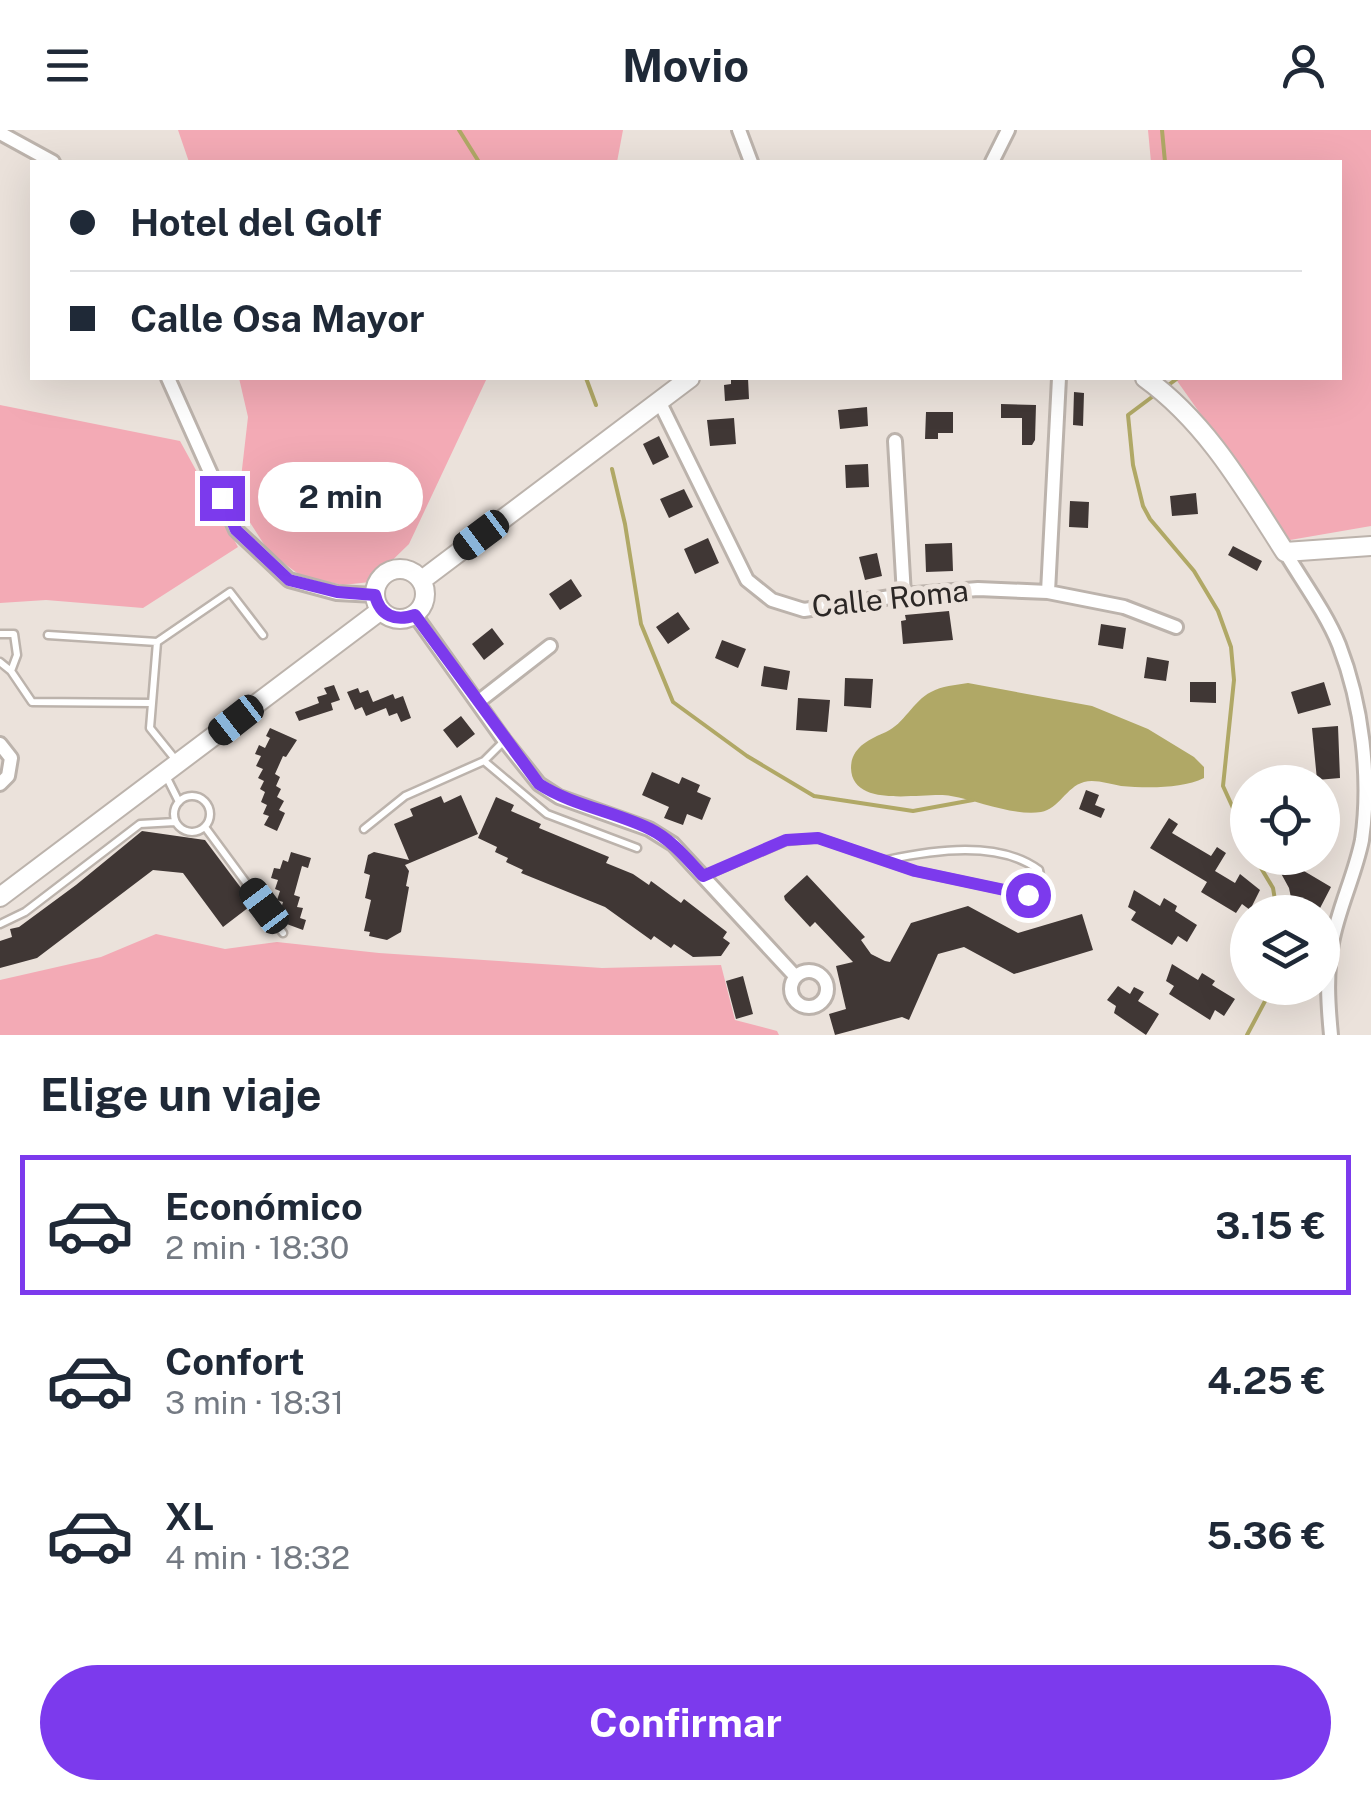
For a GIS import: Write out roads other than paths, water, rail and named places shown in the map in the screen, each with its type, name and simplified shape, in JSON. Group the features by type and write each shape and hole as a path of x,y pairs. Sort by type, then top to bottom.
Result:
{"street":[{"path":"739,130 750,160"},
{"path":"993,160 1008,130"},
{"path":"0,133 49,160"},
{"path":"169,380 236,530 289,580 378,603 391,618 415,615 425,599 422,580 404,569 393,570 377,584 378,603"},
{"path":"422,580 687,380"},
{"path":"1048,592 1059,380"},
{"path":"1147,380 1190,415 1218,449 1286,552 1338,642 1355,697 1364,739 1367,792 1363,838 1332,940 1328,1005 1331,1035"},
{"name":"Calle Roma","path":"659,401 748,580 772,600 804,610 904,594 978,588 1048,592 1124,607 1176,627"},
{"path":"895,441 904,594"},
{"path":"1286,552 1371,546"},
{"path":"0,897 172,770 378,603"},
{"path":"415,615 539,784 559,797 649,829 672,844 794,976"},
{"path":"478,702 550,646"},
{"path":"0,744 10,758 8,776 0,784"}],"lane":[{"path":"48,635 157,642 230,592 263,636"},
{"path":"0,634 14,634 18,656 10,671"},
{"path":"157,642 150,728 172,770 179,802 174,815 176,822 189,832 205,827 210,817 208,806 200,798 189,796 179,802"},
{"path":"0,662 32,702 152,703"},
{"path":"364,829 405,796 484,761 504,740"},
{"path":"484,761 548,814 637,848"},
{"path":"0,924 25,912 140,824 176,822"},
{"path":"205,827 283,933"},
{"path":"703,876 798,838 830,840 915,871 1028,895 1034,894 1040,880 1040,870 1031,864 988,852 920,853 888,860"}],"waterway":[{"path":"459,130 478,160"},
{"path":"1162,130 1165,160"},
{"path":"587,380 596,405"},
{"path":"1167,386 1175,380"},
{"path":"1156,394 1128,415 1133,465 1143,506 1194,571 1218,611 1231,647 1234,680 1223,786 1230,801"},
{"path":"612,469 641,624 673,702 747,756 814,796 913,811 973,800"},
{"path":"1265,875 1274,895"},
{"path":"1247,1035 1263,1005"}]}
